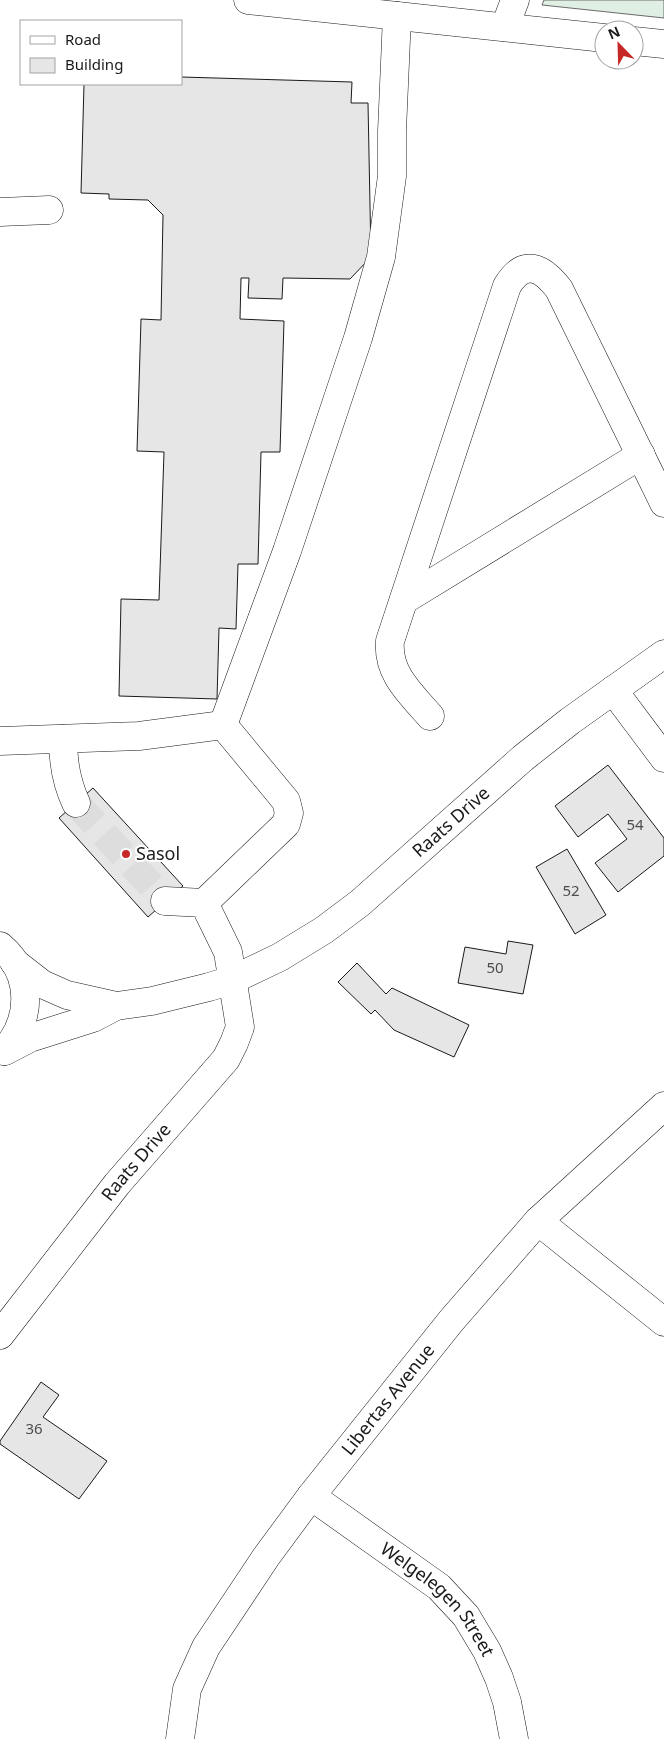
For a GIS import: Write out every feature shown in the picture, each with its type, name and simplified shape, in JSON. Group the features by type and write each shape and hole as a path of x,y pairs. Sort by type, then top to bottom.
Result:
{"street":[{"path":"248,0 293,3 594,37"},
{"path":"504,27 515,0"},
{"path":"223,725 287,551 358,338 381,257 392,176 397,16"},
{"path":"644,42 664,44"},
{"path":"0,212 49,210"},
{"path":"430,716 399,680 390,661 390,641 507,286 519,271 524,268 538,269 552,279 560,289 664,503"},
{"path":"404,600 641,455"},
{"name":"Raats Drive","path":"2,1053 30,1038 93,1018 116,1006 188,993 232,980 280,957 324,930 360,903 523,758 570,721 664,654"},
{"path":"613,690 664,758"},
{"path":"0,741 139,736 223,725"},
{"path":"165,901 204,903 286,824 289,813 286,801 223,725"},
{"path":"62,739 63,760 67,779 76,803"},
{"path":"204,903 228,952 232,980"},
{"path":"2,1053 18,1033 25,1008 24,986 8,955"},
{"name":"Raats Drive","path":"8,955 42,984 66,995 116,1006"},
{"name":"Raats Drive","path":"0,1335 117,1184 226,1058 240,1027 232,980"},
{"name":"Libertas Avenue","path":"180,1739 187,1690 206,1647 266,1557 311,1496 451,1321 538,1221 664,1106"},
{"path":"538,1221 664,1322"},
{"name":"Welgelegen Street","path":"311,1496 439,1587 466,1616 499,1678 507,1702 514,1739"}],"green space":[{"path":"544,0 664,0 664,18 542,5"}],"building":[{"path":"182,77 352,82 351,103 368,103 371,257 350,279 283,278 282,299 248,298 249,278 241,278 240,319 284,321 280,452 261,452 258,564 238,564 236,629 219,628 217,699 119,696 121,599 159,600 164,452 137,451 141,319 161,320 163,215 148,200 109,199 109,194 81,193 84,85 182,85"},
{"path":"608,765 664,838 664,856 618,892 595,863 627,839 608,814 578,837 555,806"},
{"path":"93,788 183,886 148,917 59,818"},
{"path":"567,849 606,915 575,934 536,867"},
{"path":"508,941 533,945 523,994 458,983 465,947 506,954"},
{"path":"357,963 386,994 392,988 469,1025 454,1057 394,1030 375,1010 371,1014 338,982"},
{"path":"41,1382 59,1395 43,1417 107,1461 79,1499 0,1444 0,1441"}],"tunnel":[{"path":"76,803 165,901"}],"place":[{"name":"Sasol","path":"126,854"}]}
